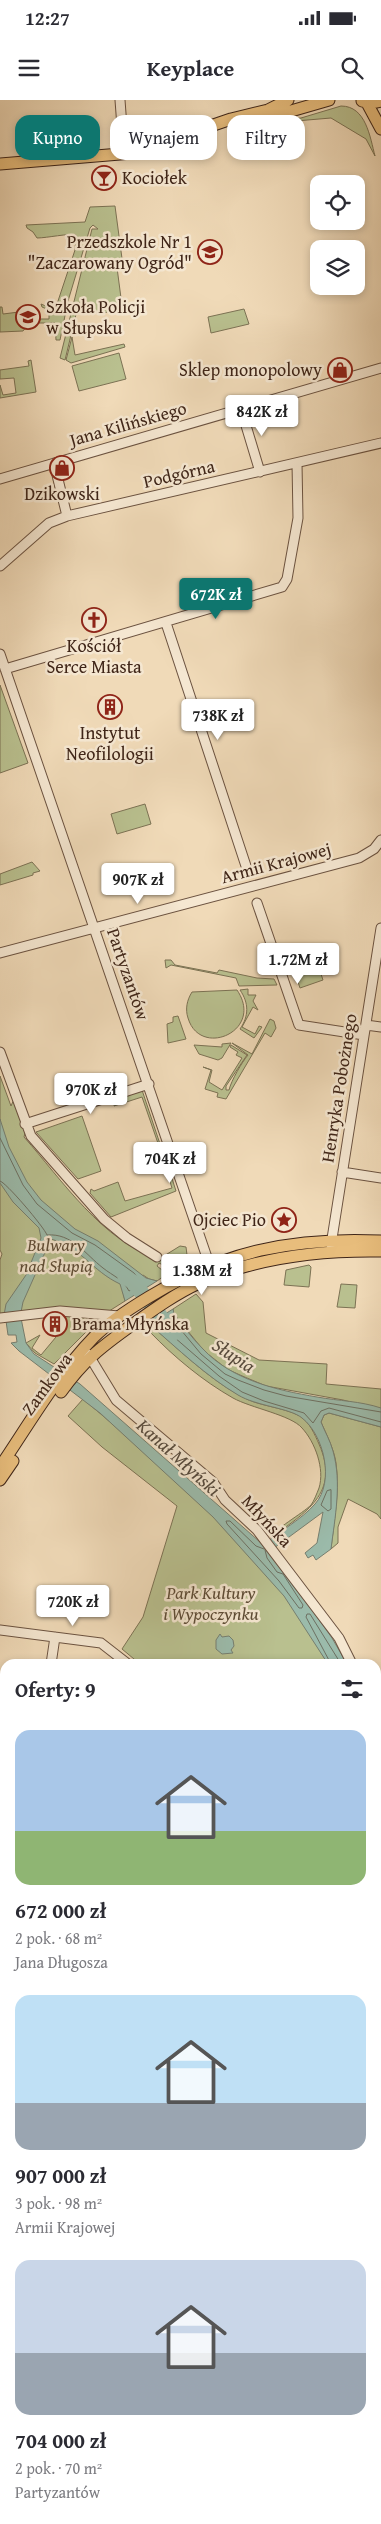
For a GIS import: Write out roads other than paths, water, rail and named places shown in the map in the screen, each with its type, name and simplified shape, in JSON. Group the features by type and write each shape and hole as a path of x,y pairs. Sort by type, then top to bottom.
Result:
{"main road":[{"path":"217,124 268,110 288,100"},
{"path":"268,110 291,111 329,100"},
{"path":"364,101 381,101"},
{"path":"364,101 381,130"},
{"path":"381,122 381,130"},
{"path":"0,164 110,155"},
{"name":"Zamkowa","path":"0,1467 87,1352 123,1313 173,1282 210,1265 264,1249 332,1239 381,1242"},
{"name":"Zamkowa","path":"0,1480 87,1352 181,1292 213,1277 281,1260 331,1253 381,1251"}],"street":[{"path":"120,100 121,115"},
{"name":"Jana Kilińskiego","path":"0,479 381,368"},
{"path":"241,409 260,472"},
{"name":"Podgórna","path":"0,566 49,523 68,516 381,443"},
{"path":"54,463 68,516"},
{"path":"5,669 166,623 282,587 287,579 298,518 297,463"},
{"path":"166,623 246,866"},
{"name":"Partyzantów","path":"0,654 149,1084 213,1277"},
{"name":"Armii Krajowej","path":"0,953 353,859 365,855 380,844"},
{"path":"257,903 299,1025 364,1035"},
{"name":"Henryka Pobożnego","path":"331,1253 381,928"},
{"path":"366,1025 381,1027"},
{"path":"0,1052 31,1136 104,1219 127,1238 157,1256"},
{"path":"25,1124 149,1084"},
{"path":"342,1172 381,1178"},
{"path":"0,1318 60,1311 123,1313"},
{"name":"Młyńska","path":"87,1352 116,1400 213,1482 225,1500 267,1541 340,1638 350,1659"},
{"path":"0,1630 101,1643 122,1659"},
{"path":"52,1659 55,1637"}],"water":[{"path":"0,1119 9,1147 27,1182 41,1200 75,1229 98,1241 146,1278 157,1281 125,1301 120,1284 110,1279 71,1248 51,1239 23,1302 21,1312 4,1315 6,1304 26,1275 41,1238 39,1228 13,1202 0,1183"},
{"path":"173,1309 174,1314 203,1349 227,1369 241,1376 286,1391 381,1408 381,1427 329,1413 324,1415 321,1422 333,1451 337,1475 337,1500 331,1549 316,1560 313,1555 308,1558 305,1553 317,1543 323,1512 270,1551 332,1638 344,1659 325,1659 284,1596 213,1517 100,1413 19,1351 11,1343 17,1342 16,1335 8,1335 6,1321 21,1318 26,1343 34,1354 80,1384 264,1544 304,1515 321,1495 325,1472 324,1459 316,1436 310,1426 297,1415 245,1399 226,1388 203,1371 149,1324"},
{"path":"220,1634 222,1637 229,1636 233,1640 234,1646 231,1650 233,1653 222,1654 216,1649 216,1640"}],"waterway":[{"name":"Słupia","path":"125,1277 133,1282 174,1333"}],"place":[{"name":"Kociołek","path":"104,178"},
{"name":"Przedszkole Nr 1 \"Zaczarowany Ogród\"","path":"210,252"},
{"name":"Szkoła Policji w Słupsku","path":"28,317"},
{"name":"Sklep monopolowy","path":"340,370"},
{"name":"Dzikowski","path":"62,468"},
{"name":"Kościół Serce Miasta","path":"94,620"},
{"name":"Instytut Neofilologii","path":"110,707"},
{"name":"Ojciec Pio","path":"284,1220"},
{"name":"Brama Młyńska","path":"55,1324"}],"park label":[{"name":"Bulwary nad Słupią","path":"56,1255"},
{"name":"Park Kultury i Wypoczynku","path":"211,1604"}],"water label":[{"name":"Kanał Młyński","path":"179,1457"}]}
